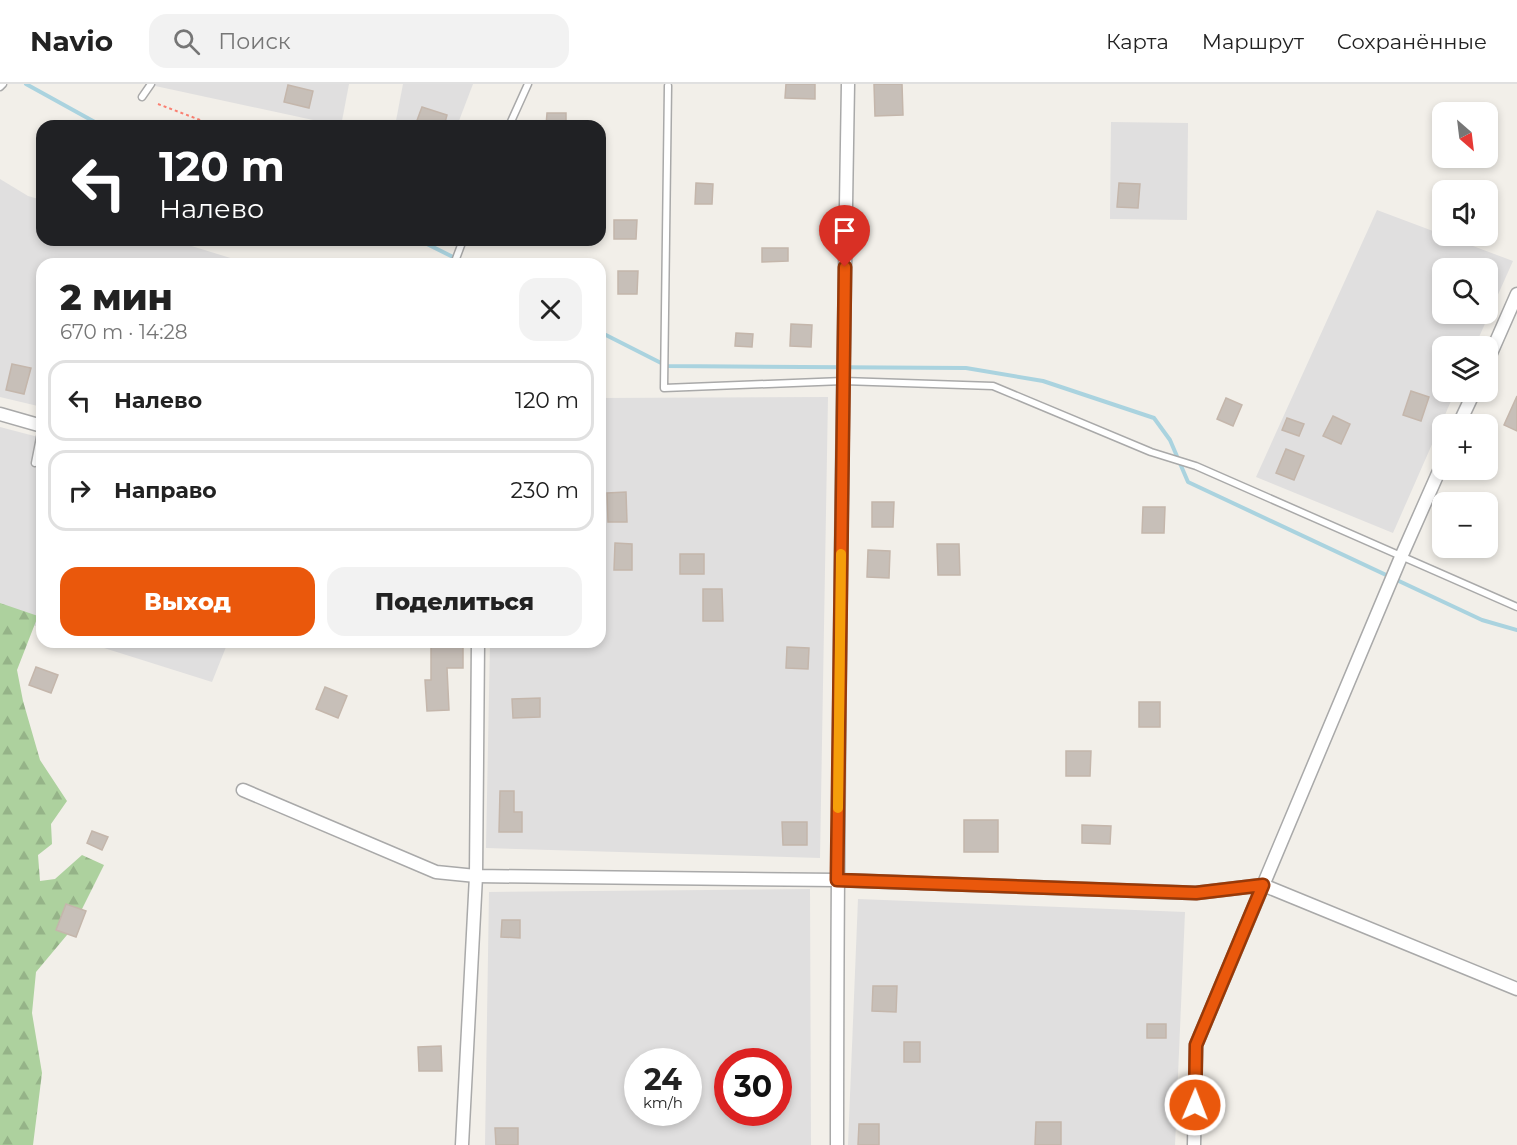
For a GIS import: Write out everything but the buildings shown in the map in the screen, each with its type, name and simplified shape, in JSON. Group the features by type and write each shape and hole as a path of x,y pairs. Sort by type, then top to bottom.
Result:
{"street":[{"path":"837,1145 837,880 848,84"},
{"path":"1498,337 1517,294"},
{"path":"0,414 36,424"},
{"path":"1194,1145 1196,1045 1435,480"},
{"path":"462,1145 476,876 478,648"},
{"path":"243,790 436,872 476,876 837,880 1196,893 1263,885 1517,989"}],"lane":[{"path":"142,97 151,84"},
{"path":"512,120 528,84"},
{"path":"668,86 664,388 843,381 993,386 1151,452 1196,466 1517,608"},
{"path":"35,463 36,458"}],"path":[{"path":"158,104 200,120"}],"shaded area":[{"path":"146,84 349,84 342,120 313,120"},
{"path":"403,84 473,84 459,120 396,120"},
{"path":"1111,122 1188,123 1187,220 1110,219"},
{"path":"0,179 36,198 36,246 192,246 230,258 36,258 36,406 0,397"},
{"path":"1377,210 1432,231 1432,246 1473,246 1513,261 1498,295 1498,258 1432,258 1432,324 1485,324 1479,336 1432,336 1432,402 1451,402 1445,414 1432,414 1432,444 1393,533 1256,477"},
{"path":"828,397 820,858 486,848 490,648 606,648 606,398"},
{"path":"0,427 36,436 36,626 0,615"},
{"path":"104,648 226,648 212,682"},
{"path":"810,889 811,1145 485,1145 489,892"},
{"path":"858,899 1185,912 1175,1145 848,1145"}],"green space":[{"path":"0,603 36,615 36,621 17,670 23,701 40,760 67,801 51,824 52,844 38,855 40,881 55,879 82,855 104,865 72,929 36,972 32,1013 42,1073 33,1145 0,1145"}],"waterway":[{"path":"26,84 91,120"},
{"path":"431,246 455,258"},
{"path":"606,335 667,366 966,368 1043,381 1154,418 1170,440 1188,482 1482,620 1517,630"}],"slow traffic":[{"path":"838,808 841,554"}],"route":[{"path":"845,267 837,880 1196,893 1263,885 1196,1045 1195,1105"}]}
